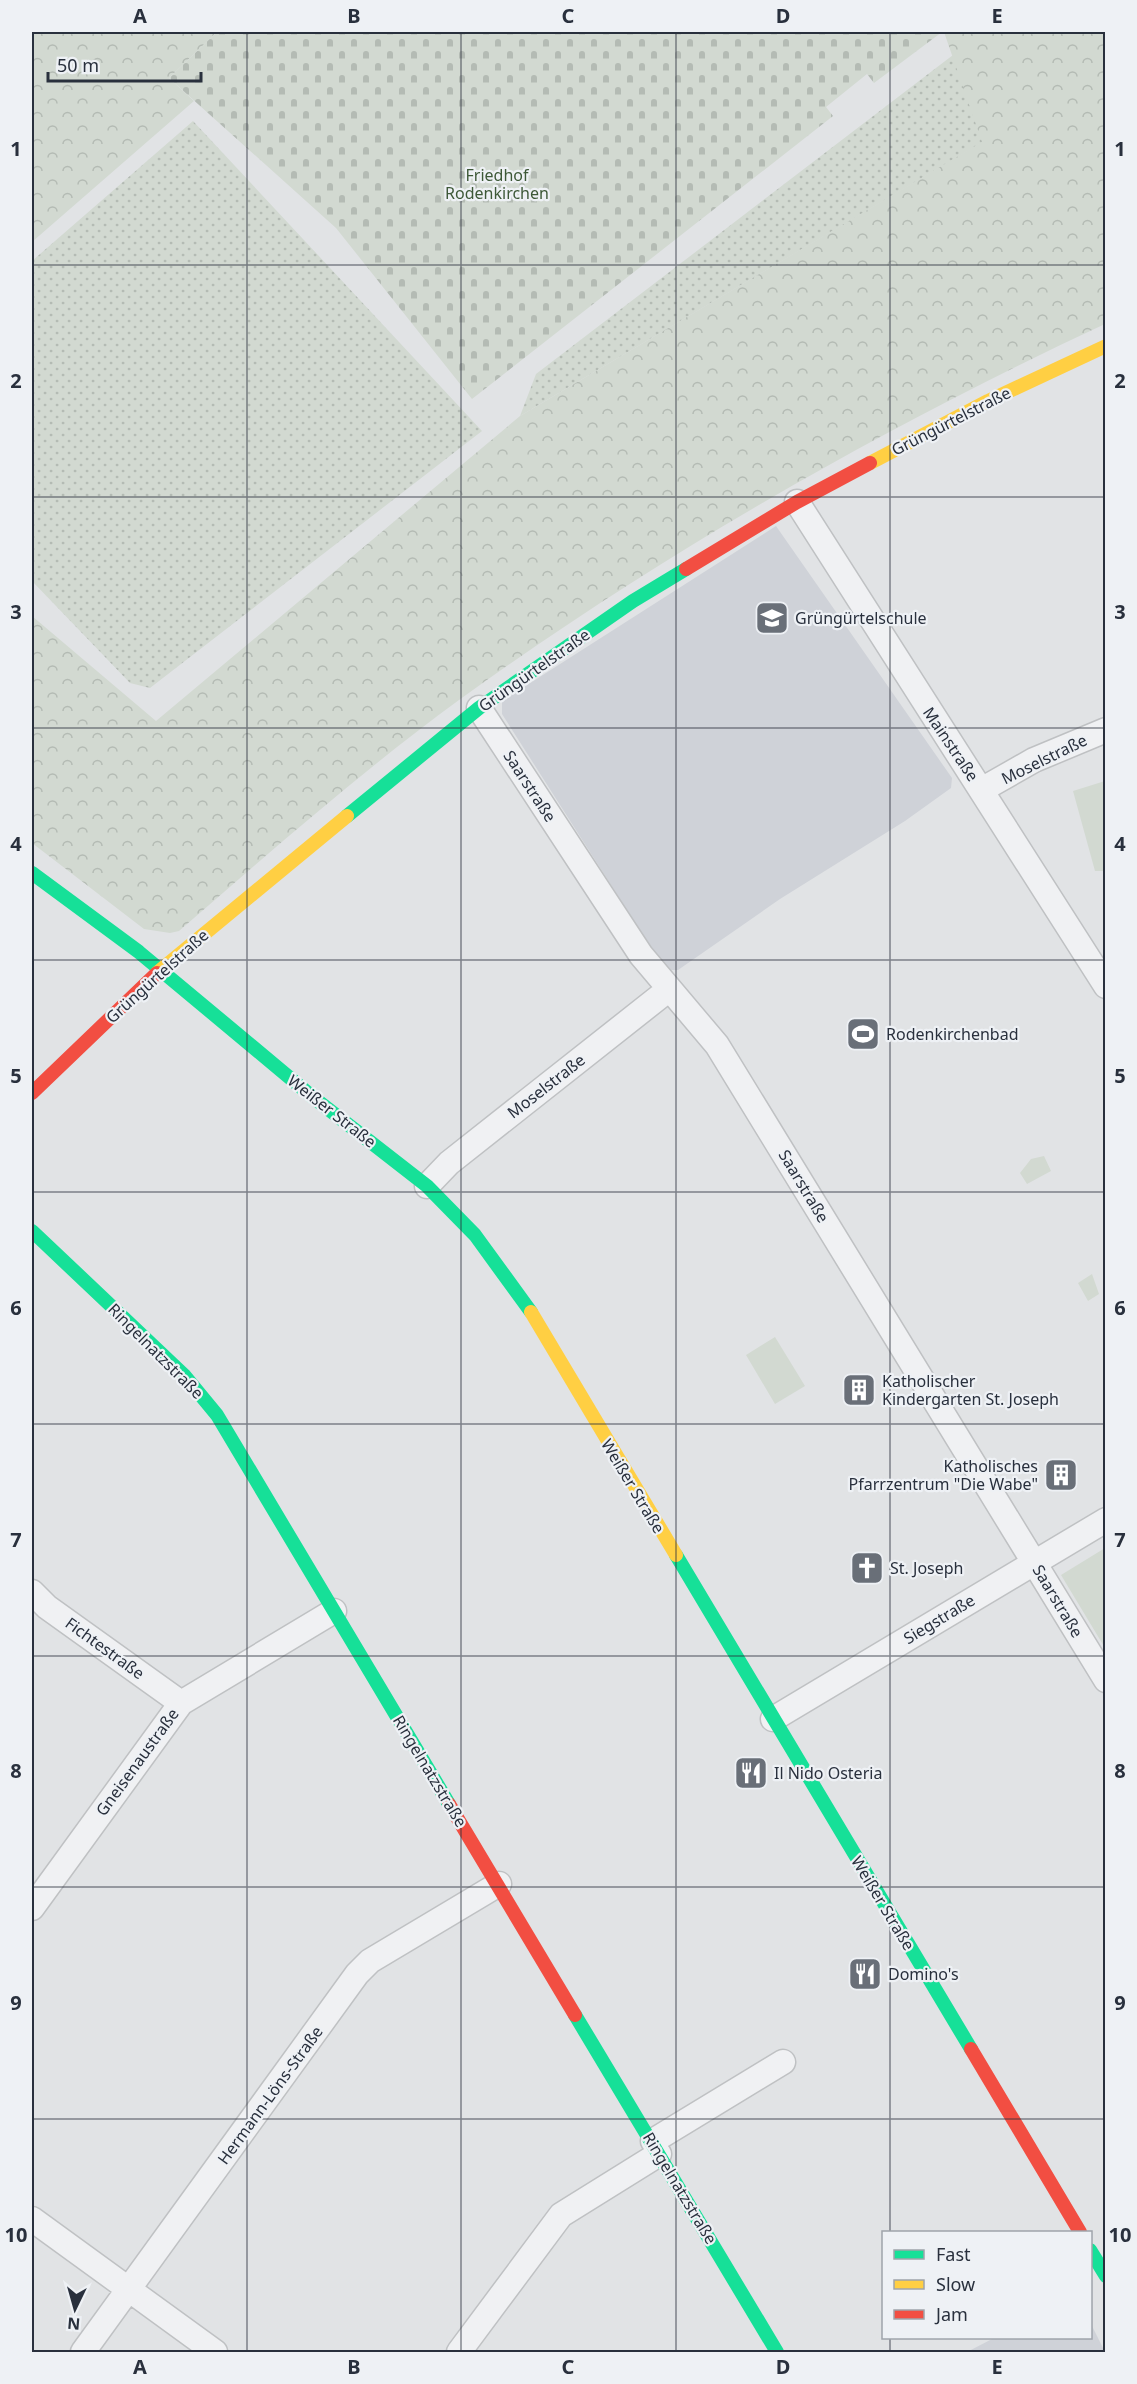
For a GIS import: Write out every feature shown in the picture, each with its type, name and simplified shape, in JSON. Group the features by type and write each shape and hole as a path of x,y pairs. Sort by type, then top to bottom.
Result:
{"street":[{"name":"Grüngürtelstraße","path":"32,1093 161,969 479,708 633,601 797,502 988,401 1106,346"},
{"name":"Mainstraße","path":"797,502 971,777 983,789 1106,986"},
{"name":"Saarstraße","path":"479,708 641,955 668,990 717,1045 1106,1680"},
{"name":"Moselstraße","path":"983,789 1034,760 1106,730"},
{"name":"Weißer Straße","path":"32,873 161,969 314,1098 427,1186 475,1235 530,1311 1079,2231"},
{"name":"Moselstraße","path":"427,1186 449,1163 668,990"},
{"name":"Ringelnatzstraße","path":"32,1231 184,1375 217,1414 777,2352"},
{"name":"Siegstraße","path":"773,1719 1106,1520"},
{"name":"Fichtestraße","path":"32,1592 47,1607 181,1702"},
{"name":"Gneisenaustraße","path":"32,1908 181,1702 334,1611"},
{"name":"Hermann-Löns-Straße","path":"83,2352 357,1974 370,1961 498,1884"},
{"path":"459,2352 561,2216 656,2147 783,2062"},
{"path":"32,2219 214,2352"},
{"path":"1092,2253 1106,2276"}],"shaded area":[{"path":"776,526 952,778 951,788 905,821 780,899 678,970 670,970 662,965 502,714 502,701"},
{"path":"1092,2326 1105,2352 967,2352 992,2339 1092,2339"}],"green space":[{"path":"32,32 217,32 169,78 194,101 32,242"},
{"name":"Friedhof Rodenkirchen","path":"217,32 942,32 874,83 867,74 826,107 833,116 472,399 336,228 169,78"},
{"path":"944,32 1105,32 1105,324 1021,364 855,451 773,497 614,594 536,646 423,727 317,813 179,931 170,933 144,929 32,843 32,616 156,721 520,416 982,142"},
{"path":"953,55 983,142 520,416 536,374"},
{"path":"193,121 482,431 150,688 130,683 32,581 32,261"},
{"path":"1105,781 1105,871 1095,871 1073,791"},
{"path":"1044,1156 1051,1171 1027,1184 1020,1173 1031,1159"},
{"path":"1092,1274 1099,1294 1088,1301 1078,1283"},
{"path":"775,1337 805,1386 775,1404 746,1355"},
{"path":"1105,1548 1105,1648 1061,1575"}],"traffic: fast":[{"path":"347,816 479,708 633,601 686,569"},
{"path":"32,873 139,952 314,1098 427,1186 475,1235 531,1312"},
{"path":"32,1231 184,1375 217,1415 449,1804"},
{"path":"676,1555 971,2049"},
{"path":"575,2015 777,2352"},
{"path":"1092,2253 1106,2276"}],"traffic: slow":[{"path":"870,463 988,401 1106,346"},
{"path":"157,973 347,816"},
{"path":"531,1312 676,1555"}],"traffic: jam":[{"path":"686,569 797,502 870,463"},
{"path":"32,1093 157,973"},
{"path":"449,1804 575,2015"},
{"path":"971,2049 1079,2231"}],"place":[{"name":"Grüngürtelschule","path":"772,618"},
{"name":"Rodenkirchenbad","path":"863,1034"},
{"name":"Katholischer Kindergarten St. Joseph","path":"859,1390"},
{"name":"Katholisches Pfarrzentrum \"Die Wabe\"","path":"1061,1475"},
{"name":"St. Joseph","path":"867,1568"},
{"name":"Il Nido Osteria","path":"751,1773"},
{"name":"Domino's","path":"865,1974"}]}
